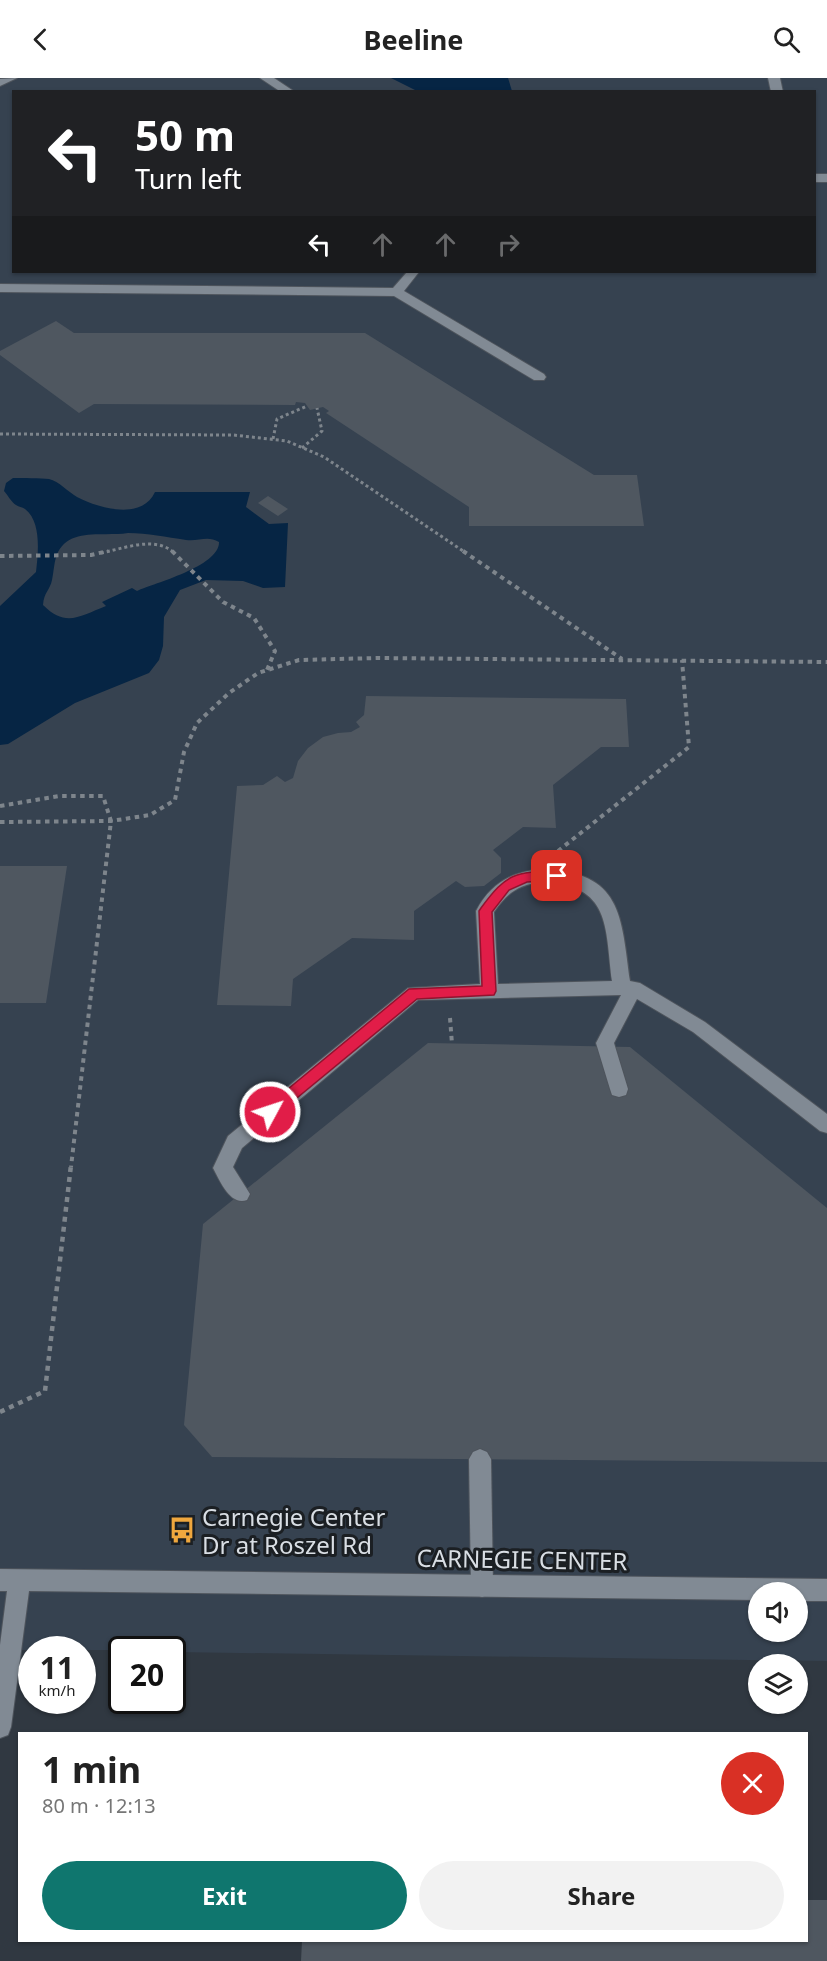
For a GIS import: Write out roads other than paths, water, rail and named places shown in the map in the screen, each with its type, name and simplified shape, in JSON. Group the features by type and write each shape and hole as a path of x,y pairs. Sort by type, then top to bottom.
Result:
{"street":[{"path":"0,83 11,78"},
{"path":"266,78 287,90"},
{"path":"396,292 413,273"},
{"path":"0,288 396,292 539,377"},
{"path":"489,991 485,911 504,887 525,877 557,876 583,883 603,899 628,988 605,1043 619,1089"},
{"path":"240,1194 223,1167 235,1142 414,993 628,988 699,1027 827,1125"},
{"path":"480,1459 482,1586"},
{"path":"0,1727 10,1580"},
{"name":"CARNEGIE CENTER","path":"10,1580 827,1590"}],"water":[{"path":"391,78 508,78 512,90 415,90"},
{"path":"13,478 49,479 86,501 107,508 119,509 140,507 149,501 155,492 250,492 246,507 269,524 288,523 285,587 263,588 243,581 206,580 180,590 164,617 163,646 159,660 149,673 75,703 8,744 0,745 0,606 36,572 38,548 34,522 25,509 14,504 4,491 6,483","holes":["135,533 190,540 210,539 219,542 217,551 198,566 137,591 132,588 102,602 106,606 81,616 73,618 59,616 43,605 58,552 64,544 80,536"]}],"place":[{"name":"Carnegie Center Dr at Roszel Rd","path":"182,1530"}]}
